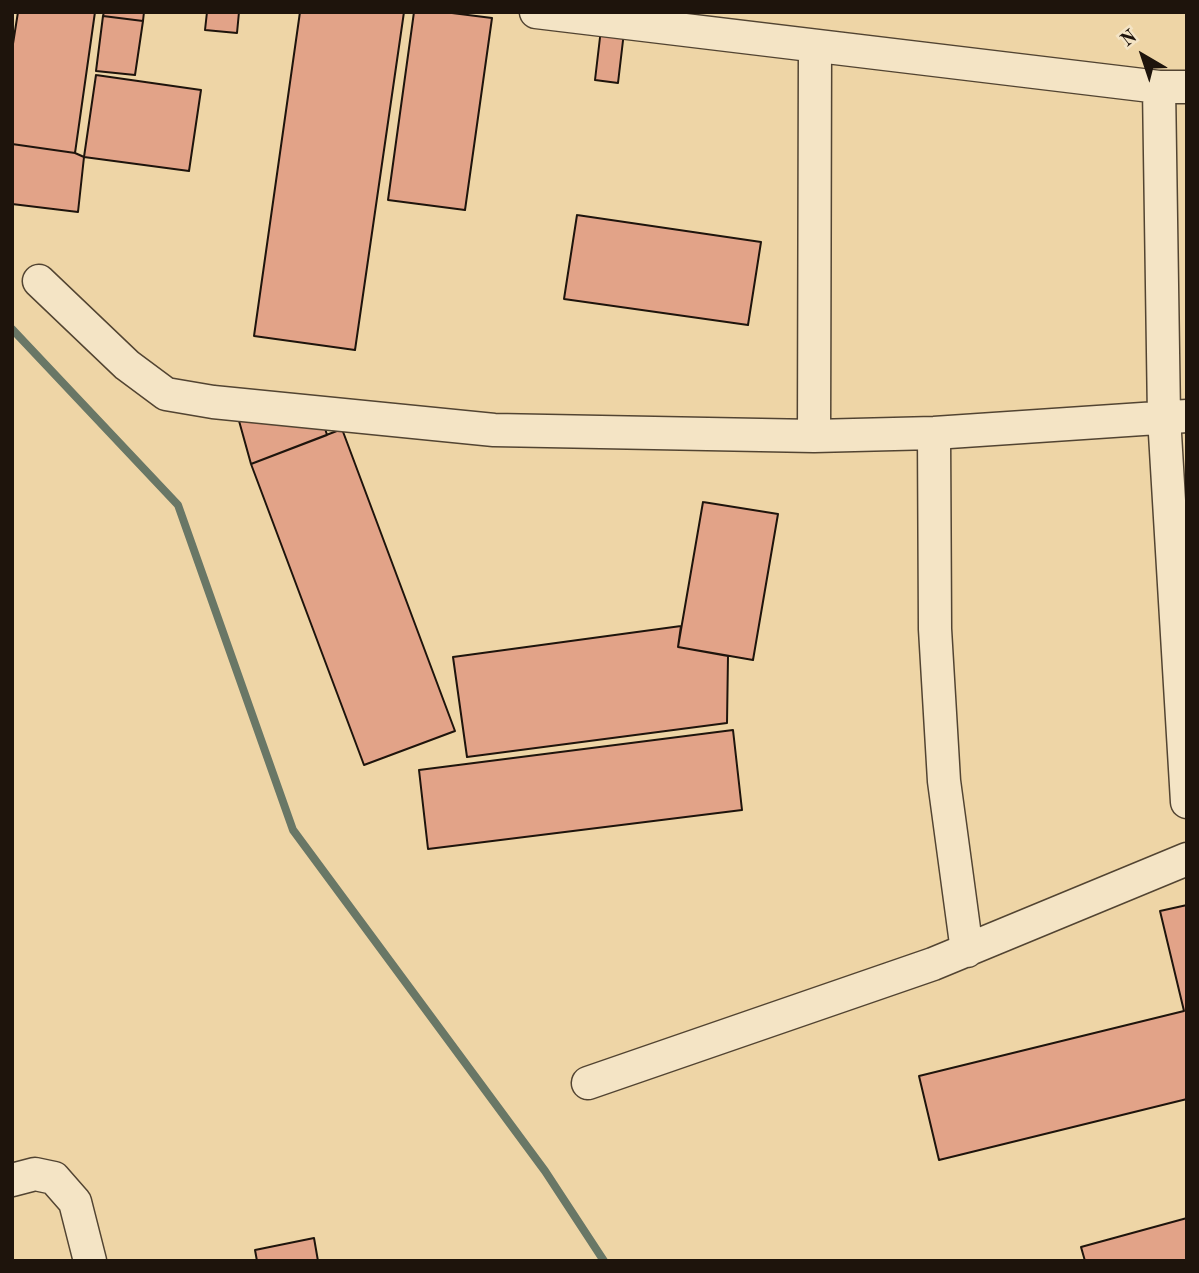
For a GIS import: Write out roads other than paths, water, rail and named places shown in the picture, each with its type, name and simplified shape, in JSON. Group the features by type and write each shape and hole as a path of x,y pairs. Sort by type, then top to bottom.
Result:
{"street":[{"path":"536,12 815,48 1173,87 1175,417 1187,802"},
{"path":"814,436 815,48"},
{"path":"39,281 127,365 166,394 213,402 494,430 814,436 934,433 1175,417"},
{"path":"934,433 935,629 944,781 967,951"},
{"path":"588,1083 967,951 1187,859"},
{"path":"12,1180 35,1174 54,1178 75,1202 90,1261"}],"waterway":[{"path":"12,329 178,505 293,830 545,1171 604,1261"}]}
